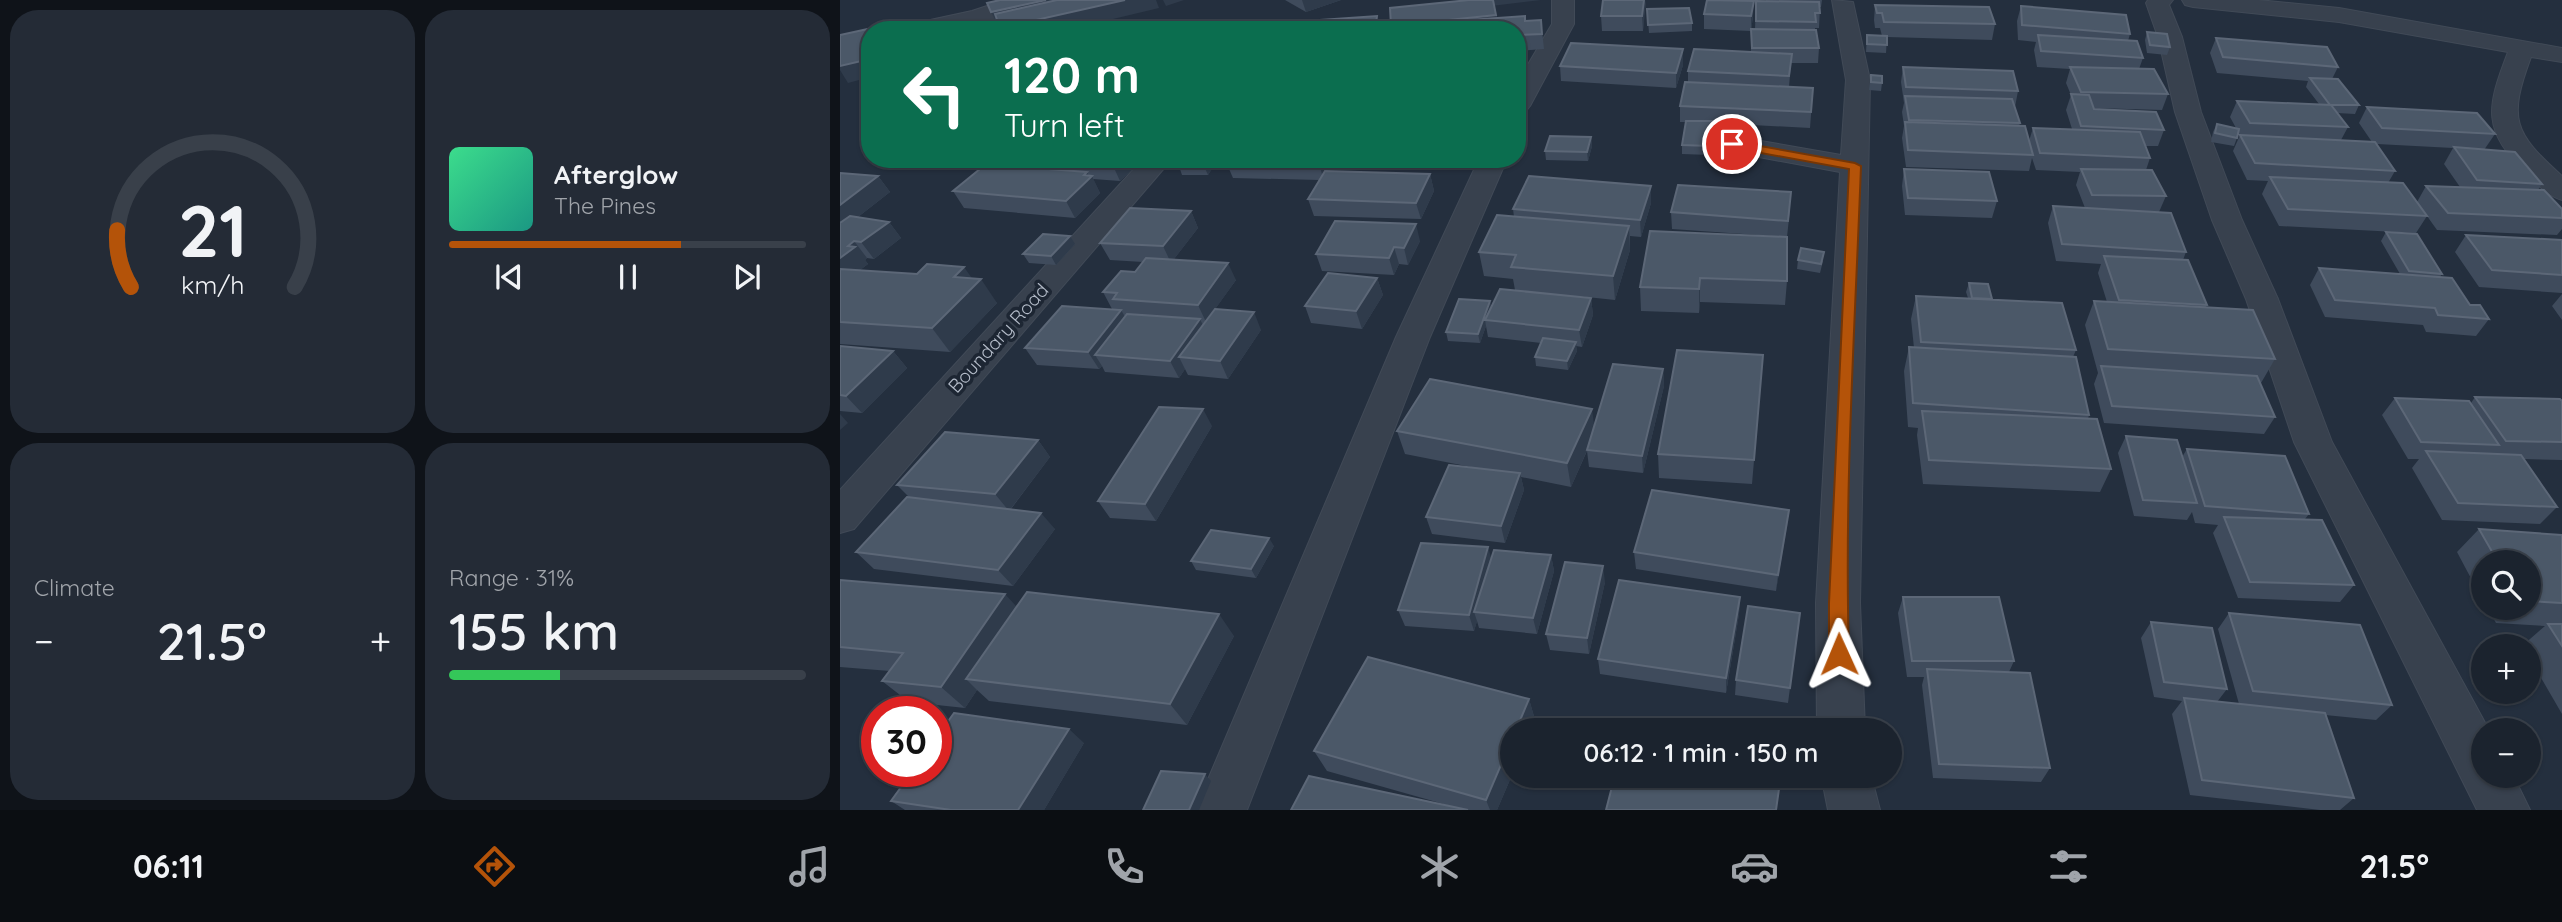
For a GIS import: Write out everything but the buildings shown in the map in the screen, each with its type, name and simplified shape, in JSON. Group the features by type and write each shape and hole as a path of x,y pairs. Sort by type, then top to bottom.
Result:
{"street":[{"path":"958,21 1027,0"},
{"path":"1526,90 1563,24 1563,0"},
{"path":"2162,0 2157,3 2170,37 2188,112 2227,219 2262,299 2313,442 2471,746"},
{"path":"2193,0 2339,15 2562,55"},
{"path":"1841,718 1838,603 1858,80 1842,2"},
{"path":"2522,48 2507,88 2505,123 2526,159 2562,191"},
{"path":"1732,144 1855,166"},
{"name":"Boundary Road","path":"840,517 1150,168"},
{"path":"1221,810 1413,337 1489,168"},
{"path":"1849,788 1854,810"},
{"path":"2493,788 2504,810"}],"route":[{"path":"1732,144 1855,166 1838,603 1839,654"}]}
